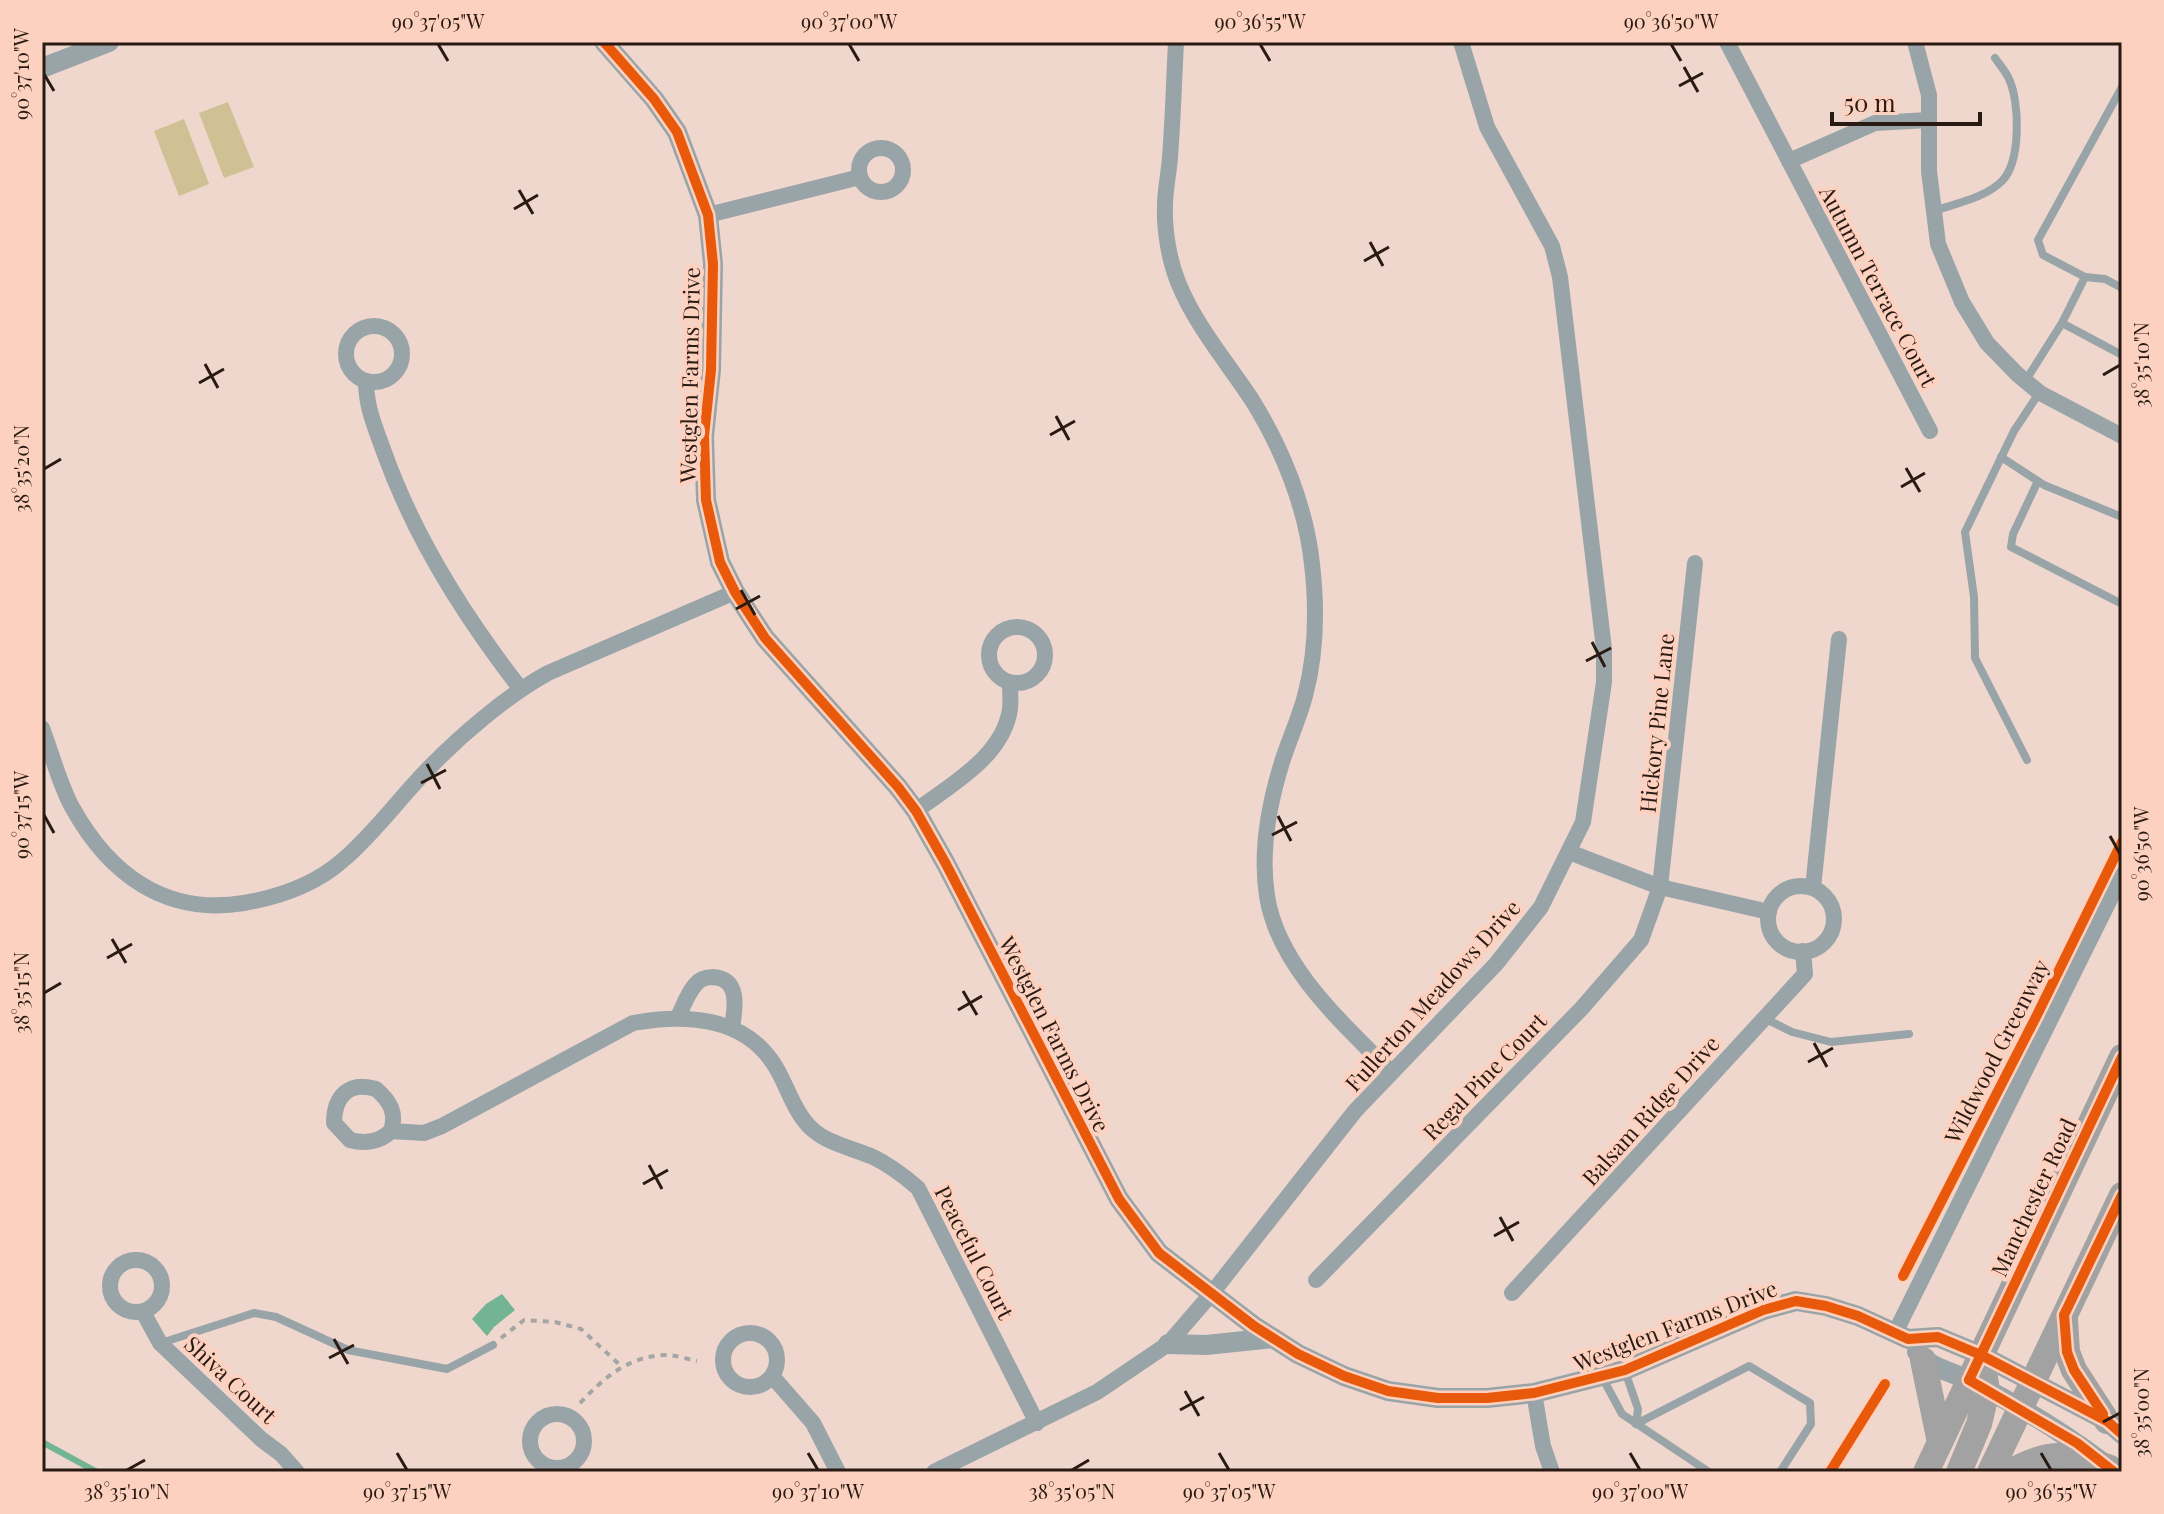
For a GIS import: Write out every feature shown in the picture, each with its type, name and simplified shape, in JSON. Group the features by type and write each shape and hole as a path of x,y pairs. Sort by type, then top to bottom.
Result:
{"highway":[{"name":"Manchester Road","path":"1978,1385 1981,1355 2122,1057"},
{"path":"1990,1472 2122,1195"},
{"path":"2064,1315 2067,1352 2074,1370 2115,1427"},
{"path":"1909,1344 1940,1442"},
{"path":"1926,1472 1940,1442 1978,1385"},
{"path":"1959,1472 1979,1424 1978,1385"},
{"path":"2010,1472 2049,1456 2075,1455 2112,1470"}],"street":[{"path":"42,68 109,42"},
{"name":"Westglen Farms Drive","path":"604,42 654,99 677,132 708,215 713,264 711,370 704,436 706,500 720,562 765,638 916,811 1119,1199 1159,1253 1298,1354 1344,1376 1388,1391 1438,1398 1487,1398 1534,1393 1625,1370 1763,1310 1796,1301 1858,1316 1978,1385"},
{"path":"1176,42 1170,160 1164,206 1177,282 1203,330 1253,402 1283,457 1305,528 1312,563 1313,650 1305,696 1270,804 1265,848 1267,898 1280,936 1301,973 1323,1002 1391,1072"},
{"name":"Fullerton Meadows Drive","path":"934,1472 1097,1392 1168,1344 1355,1111 1496,964 1541,907 1583,822 1604,682 1604,649 1560,277 1552,246 1487,127 1461,42"},
{"name":"Autumn Terrace Court","path":"1727,42 1930,431"},
{"path":"1915,42 1929,95 1929,171 1938,244 1962,302 1987,343 2040,393 2122,436"},
{"path":"1789,161 1875,123 1929,120"},
{"path":"708,215 860,177"},
{"path":"366,381 366,404 409,513 438,569 474,627 520,688"},
{"name":"Hickory Pine Lane","path":"1660,887 1695,563"},
{"path":"42,728 71,805 85,827 128,878 167,899 229,905 261,900 323,876 345,860 431,765 520,688 735,592"},
{"path":"1813,888 1839,639"},
{"path":"916,811 994,747 1010,710 1010,683"},
{"path":"1569,852 1660,887 1769,912"},
{"path":"1909,1344 2122,875"},
{"name":"Regal Pine Court","path":"1316,1280 1582,1008 1641,940 1660,887"},
{"path":"1791,887 1813,888 1830,903 1834,922 1824,942 1803,951 1784,947 1770,929 1769,912 1781,893 1791,887"},
{"name":"Balsam Ridge Drive","path":"1512,1293 1805,974 1803,951"},
{"path":"678,1017 694,985 714,977 722,979 734,991 736,999 732,1028"},
{"name":"Peaceful Court","path":"391,1131 424,1133 442,1126 633,1023 678,1017 706,1020 732,1028 748,1036 764,1051 811,1129 827,1139 876,1158 918,1188 1037,1423"},
{"name":"Shiva Court","path":"143,1312 160,1343 297,1472"},
{"name":"Westglen Farms Drive","path":"1909,1344 1938,1337 1981,1355"},
{"path":"1168,1344 1206,1345 1273,1338"},
{"path":"1981,1355 2115,1427"},
{"path":"772,1376 813,1423 838,1472"},
{"path":"1978,1385 2077,1443 2112,1470"},
{"path":"1534,1393 1543,1446 1552,1472"}],"lane":[{"path":"1934,211 1989,191 2005,178 2016,152 2015,97 2009,79 1995,58"},
{"path":"2122,87 2038,240 2043,255 2085,277 2105,279 2122,288"},
{"path":"2026,380 2062,323 2085,277"},
{"path":"2062,323 2122,355"},
{"path":"2027,760 1975,658 1974,597 1965,532 2014,431 2040,393"},
{"path":"2001,457 2038,481 2122,517"},
{"path":"2038,481 2013,534 2011,547 2122,604"},
{"path":"1763,1018 1792,1032 1831,1042 1909,1034"},
{"path":"160,1343 254,1313 276,1317 348,1350 447,1369 493,1345"},
{"path":"1636,1424 1749,1366 1810,1403 1811,1424 1780,1472"},
{"path":"1625,1370 1638,1409 1636,1424"},
{"path":"1602,1376 1622,1414 1709,1472"}],"path":[{"path":"493,1345 524,1320 555,1322 581,1329 621,1366"},
{"path":"580,1403 621,1366 666,1355 697,1361"}],"shaded area":[{"path":"228,102 254,167 224,178 199,113"},
{"path":"184,119 209,184 179,196 154,131"},
{"path":"502,1294 515,1310 487,1336 472,1319 486,1304"}],"waterway":[{"path":"42,1442 97,1472"}],"cycle path":[{"path":"604,42 654,99 677,132 708,215 713,264 711,370 704,436 706,500 720,562 765,638 916,811 1119,1199 1159,1253 1254,1326 1298,1354 1344,1376 1388,1391 1438,1398 1487,1398 1534,1393 1625,1370 1763,1310 1796,1301 1858,1316 1908,1339 1938,1337 1981,1355 2107,1421 2122,1434"},
{"name":"Wildwood Greenway","path":"1903,1276 2122,842"},
{"path":"2114,1472 2077,1443 1969,1380 2122,1057"},
{"path":"2103,1414 2074,1370 2067,1352 2064,1315 2122,1195"},
{"path":"1830,1472 1885,1384"}]}
